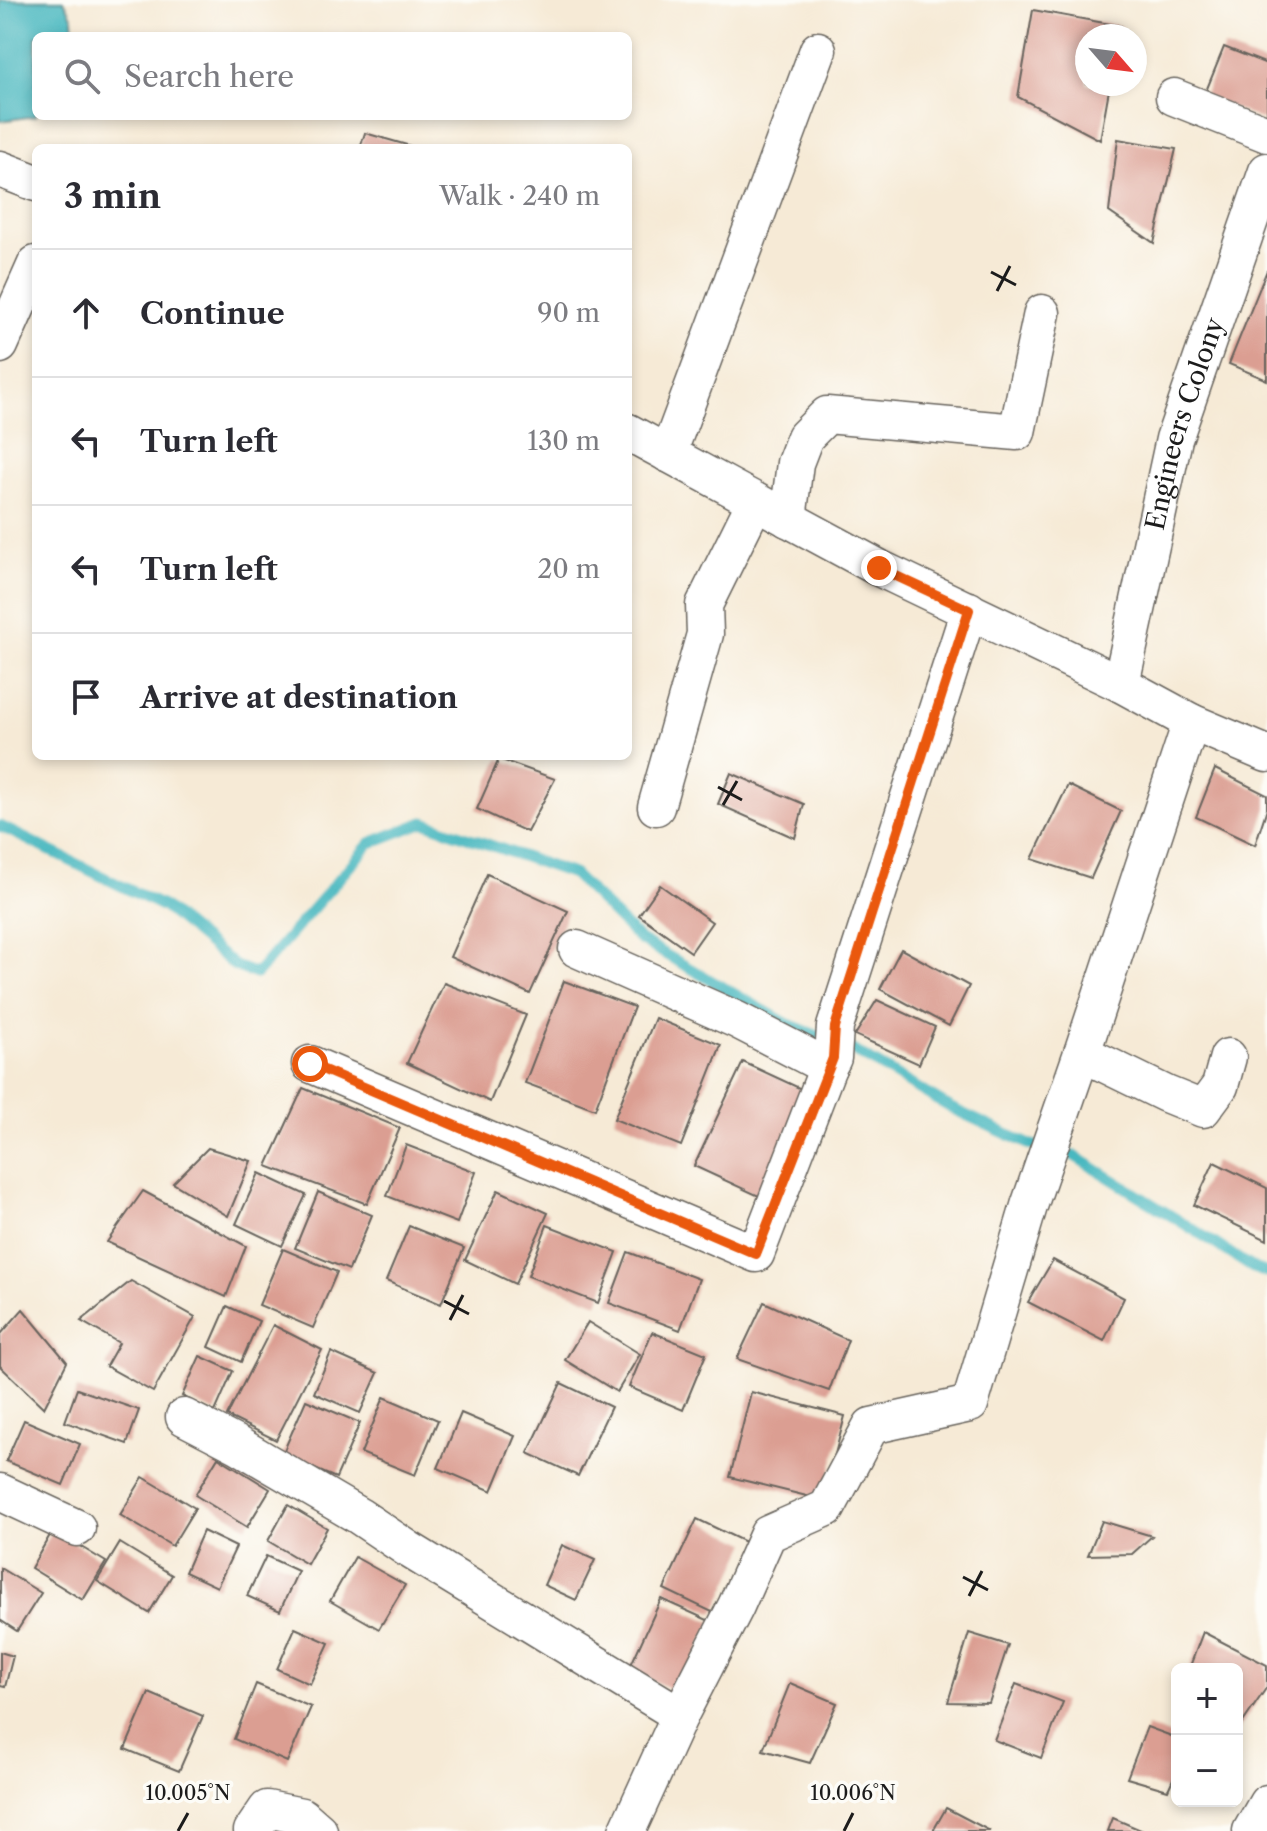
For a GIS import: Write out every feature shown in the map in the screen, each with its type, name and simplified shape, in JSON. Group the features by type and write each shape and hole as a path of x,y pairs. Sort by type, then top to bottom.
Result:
{"street":[{"path":"668,454 818,50"},
{"path":"1174,97 1267,134"},
{"path":"0,169 32,181"},
{"name":"Engineers Colony","path":"1121,684 1174,439 1267,171"},
{"path":"0,345 32,273"},
{"path":"788,519 795,463 805,437 827,415 1017,432 1042,313"},
{"path":"632,434 879,568 1121,684 1191,722 1267,754"},
{"path":"656,807 705,634 704,605 755,502"},
{"path":"310,1064 756,1254 832,1051 969,610"},
{"path":"627,1831 768,1534 827,1508 871,1426 970,1404 1029,1206 1191,722"},
{"path":"577,949 737,1020 832,1051"},
{"path":"1082,1053 1203,1109 1220,1086 1228,1057"},
{"path":"184,1417 359,1516 680,1715"},
{"path":"0,1492 77,1528"},
{"path":"1251,1831 1267,1803"},
{"path":"252,1831 267,1809 302,1816 319,1831"}],"water":[{"path":"0,0 64,0 73,18 74,32 32,32 32,117 0,121"}],"building":[{"path":"1033,10 1110,24 1075,24 1075,96 1108,96 1100,140 1018,97"},
{"path":"1224,47 1267,64 1267,122 1204,96"},
{"path":"365,133 404,144 361,144"},
{"path":"1118,139 1176,149 1154,243 1109,212"},
{"path":"1267,270 1267,380 1229,364"},
{"path":"499,760 555,779 527,832 477,809"},
{"path":"1215,769 1267,795 1267,808 1255,845 1196,817"},
{"path":"731,773 804,804 795,838 718,804"},
{"path":"1068,785 1121,811 1091,878 1032,859"},
{"path":"487,874 568,911 530,994 450,957"},
{"path":"660,885 712,922 691,952 639,915"},
{"path":"901,949 969,986 949,1026 880,989"},
{"path":"564,981 634,1007 595,1109 525,1083"},
{"path":"444,983 526,1015 490,1102 407,1063"},
{"path":"877,1000 935,1027 919,1064 855,1035"},
{"path":"655,1018 721,1045 681,1146 614,1119"},
{"path":"743,1062 810,1093 761,1197 694,1166"},
{"path":"303,1088 400,1128 367,1204 267,1166"},
{"path":"406,1145 476,1172 457,1223 387,1196"},
{"path":"208,1148 251,1161 228,1216 173,1183"},
{"path":"1214,1162 1267,1188 1267,1240 1194,1205"},
{"path":"259,1173 306,1195 282,1246 236,1224"},
{"path":"498,1190 548,1213 515,1284 465,1260"},
{"path":"143,1191 246,1246 226,1297 107,1242"},
{"path":"318,1192 372,1215 349,1270 295,1248"},
{"path":"547,1225 617,1252 598,1303 528,1276"},
{"path":"409,1226 464,1248 441,1304 386,1281"},
{"path":"283,1249 337,1272 313,1328 259,1305"},
{"path":"628,1252 699,1279 680,1330 609,1303"},
{"path":"1053,1260 1124,1298 1104,1341 1028,1302"},
{"path":"131,1281 195,1317 153,1392 106,1366 119,1343 81,1321"},
{"path":"764,1302 848,1340 829,1391 737,1359"},
{"path":"227,1306 259,1321 241,1362 209,1347"},
{"path":"23,1309 67,1362 44,1408 0,1366 0,1335"},
{"path":"588,1322 640,1354 617,1392 565,1360"},
{"path":"273,1325 322,1350 276,1440 227,1416"},
{"path":"652,1332 706,1354 683,1410 629,1387"},
{"path":"331,1352 378,1373 360,1413 314,1393"},
{"path":"200,1356 233,1371 215,1412 182,1396"},
{"path":"561,1383 611,1407 578,1476 528,1453"},
{"path":"77,1389 139,1410 127,1444 65,1422"},
{"path":"751,1392 845,1416 823,1500 730,1477"},
{"path":"384,1397 438,1420 415,1475 361,1453"},
{"path":"306,1400 360,1423 336,1478 282,1455"},
{"path":"461,1413 515,1436 492,1491 438,1468"},
{"path":"24,1420 80,1444 63,1485 6,1461"},
{"path":"218,1457 270,1489 247,1527 195,1495"},
{"path":"143,1477 195,1508 172,1546 120,1515"},
{"path":"288,1505 327,1528 307,1564 268,1541"},
{"path":"697,1519 747,1543 714,1613 664,1589"},
{"path":"1102,1521 1152,1536 1132,1554 1088,1555"},
{"path":"53,1530 106,1562 83,1600 31,1568"},
{"path":"203,1531 236,1547 217,1587 185,1572"},
{"path":"120,1543 172,1575 149,1613 97,1581"},
{"path":"562,1545 595,1560 576,1600 544,1585"},
{"path":"266,1556 298,1571 280,1611 247,1596"},
{"path":"355,1557 405,1585 379,1629 330,1601"},
{"path":"0,1568 41,1593 17,1631 0,1620"},
{"path":"661,1599 712,1622 679,1693 629,1669"},
{"path":"295,1628 329,1643 310,1684 277,1669"},
{"path":"1203,1632 1267,1665 1267,1687 1243,1722 1243,1663 1191,1663"},
{"path":"969,1633 1008,1645 989,1703 948,1702"},
{"path":"0,1652 13,1656 5,1687 0,1686"},
{"path":"790,1683 837,1703 810,1763 763,1750"},
{"path":"256,1684 311,1707 287,1762 234,1739"},
{"path":"1016,1684 1063,1702 1041,1758 994,1740"},
{"path":"149,1693 203,1716 179,1771 125,1749"},
{"path":"1147,1727 1171,1736 1171,1783 1168,1790 1127,1778"},
{"path":"946,1808 990,1831 933,1831"},
{"path":"1113,1818 1143,1831 1108,1831"}],"waterway":[{"path":"0,826 164,907 235,966 256,974 370,843 424,822 573,874 640,940 786,1023 851,1049 951,1108 1028,1144 1073,1155 1251,1267 1267,1273"}],"route":[{"path":"310,1064 756,1254 833,1058 835,1027 969,610 879,568"}]}
